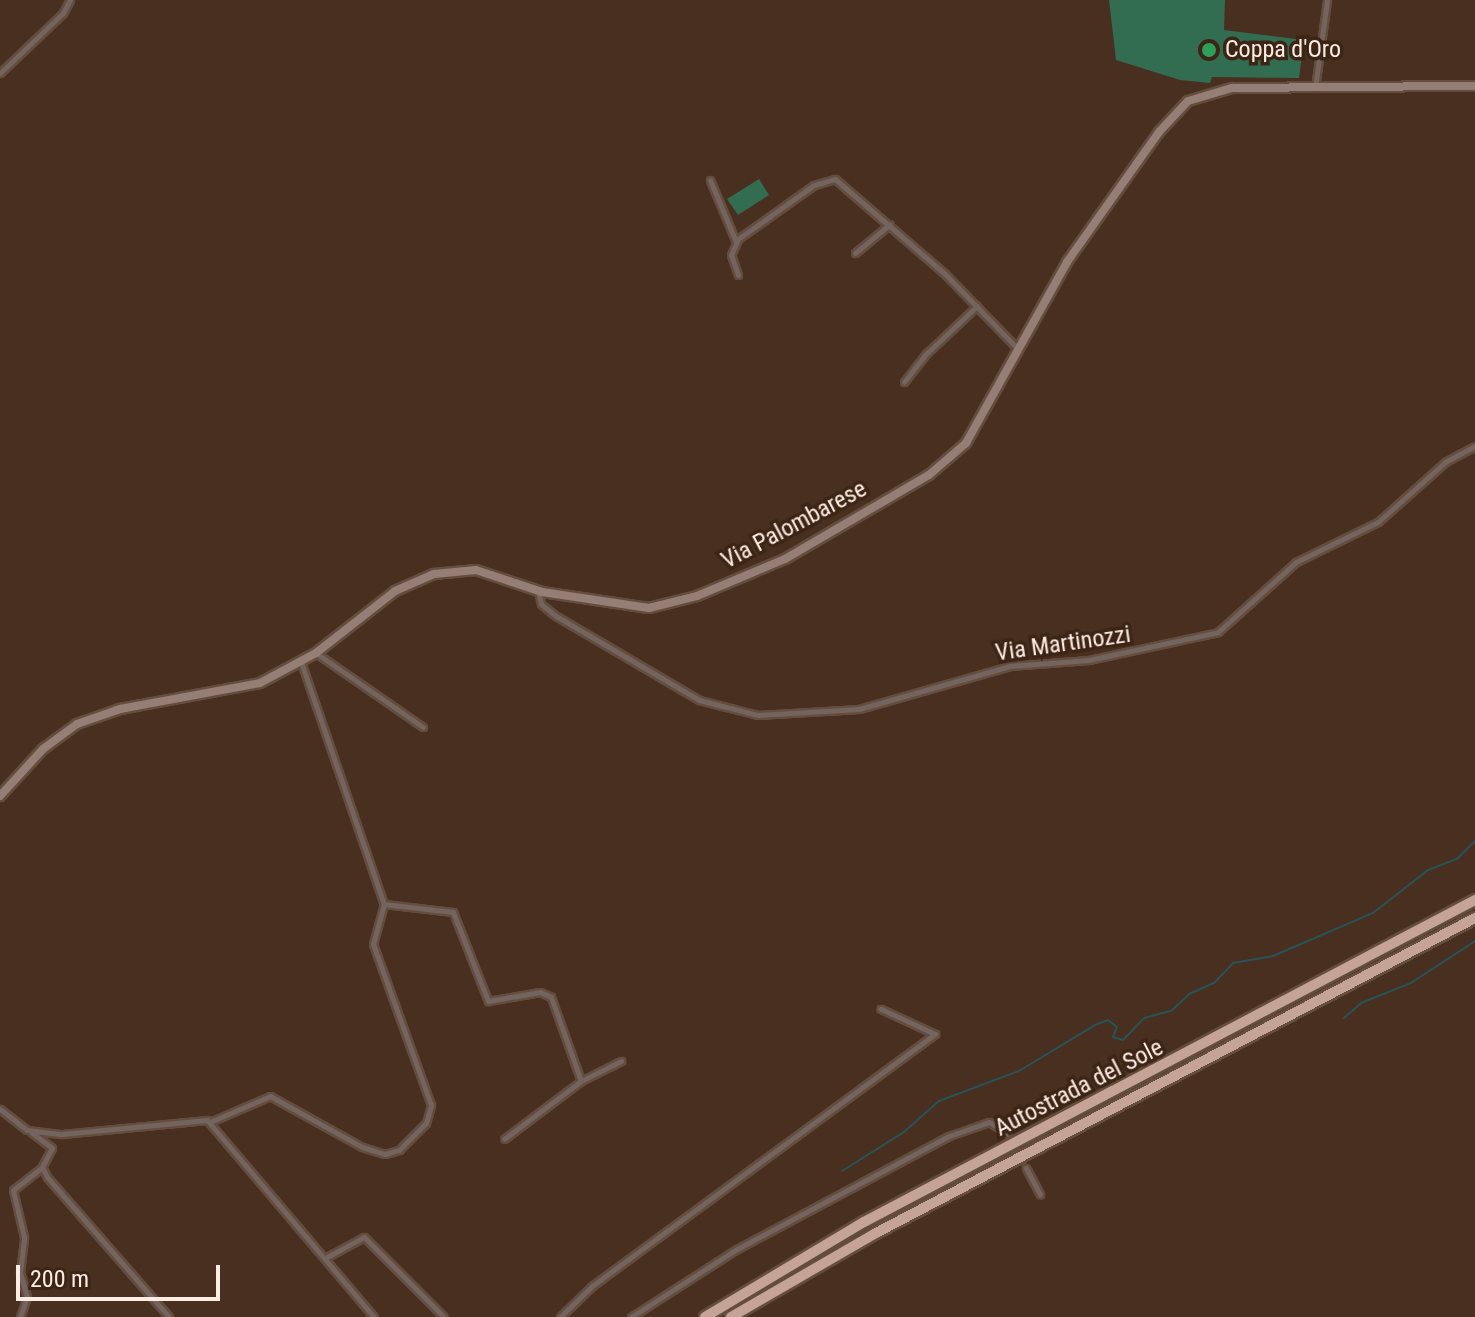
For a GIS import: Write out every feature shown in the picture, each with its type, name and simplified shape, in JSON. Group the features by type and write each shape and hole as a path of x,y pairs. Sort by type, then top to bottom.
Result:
{"highway":[{"name":"Autostrada del Sole","path":"705,1317 864,1222 1475,900"},
{"name":"Autostrada del Sole","path":"731,1317 876,1233 1475,918"}],"main road":[{"name":"Via Palombarese","path":"0,796 47,745 87,719 242,690 316,653 392,594 430,575 476,570 538,591 659,607 785,559 952,457 978,426 1072,256 1184,104 1228,89 1475,86"}],"street":[{"path":"0,73 63,13 70,0"},
{"path":"1315,88 1327,0"},
{"path":"738,275 731,255 736,242 829,179 845,184 890,224 1019,350"},
{"path":"710,180 736,242"},
{"path":"855,253 890,224"},
{"path":"904,382 977,306"},
{"name":"Via Martinozzi","path":"538,591 541,604 556,616 704,702 758,715 863,709 1010,666 1101,658 1218,632 1296,562 1378,522 1445,462 1475,446"},
{"path":"316,653 423,727"},
{"path":"210,1122 272,1096 362,1147 385,1154 399,1150 426,1123 431,1105 373,944 384,904 301,662"},
{"path":"384,904 453,912 488,1001 549,995 581,1081"},
{"path":"560,1317 592,1286 935,1034 881,1009"},
{"path":"504,1139 581,1081 621,1061"},
{"path":"0,1109 52,1148 42,1167 13,1190 24,1237 20,1275 27,1297 20,1317"},
{"path":"27,1130 74,1134 198,1117 210,1122 374,1317"},
{"path":"631,1317 747,1243 949,1136 989,1122 1008,1134"},
{"path":"42,1167 169,1317"},
{"path":"1026,1168 1040,1194"},
{"path":"325,1258 364,1237 444,1317"}],"green space":[{"name":"Coppa d'Oro","path":"1109,0 1225,0 1224,30 1304,40 1299,78 1212,77 1210,83 1180,80 1116,60"},
{"path":"759,179 769,195 738,215 727,199"}],"waterway":[{"path":"842,1171 904,1132 939,1101 1019,1071 1108,1020 1117,1027 1113,1037 1123,1040 1144,1018 1171,1011 1189,994 1214,983 1233,963 1273,956 1373,913 1428,870 1457,859 1475,841"},
{"path":"1344,1018 1361,1003 1411,983 1475,941"}],"tunnel":[{"path":"1008,1134 1026,1168"}],"place":[{"name":"Coppa d'Oro","path":"1209,50"}]}
